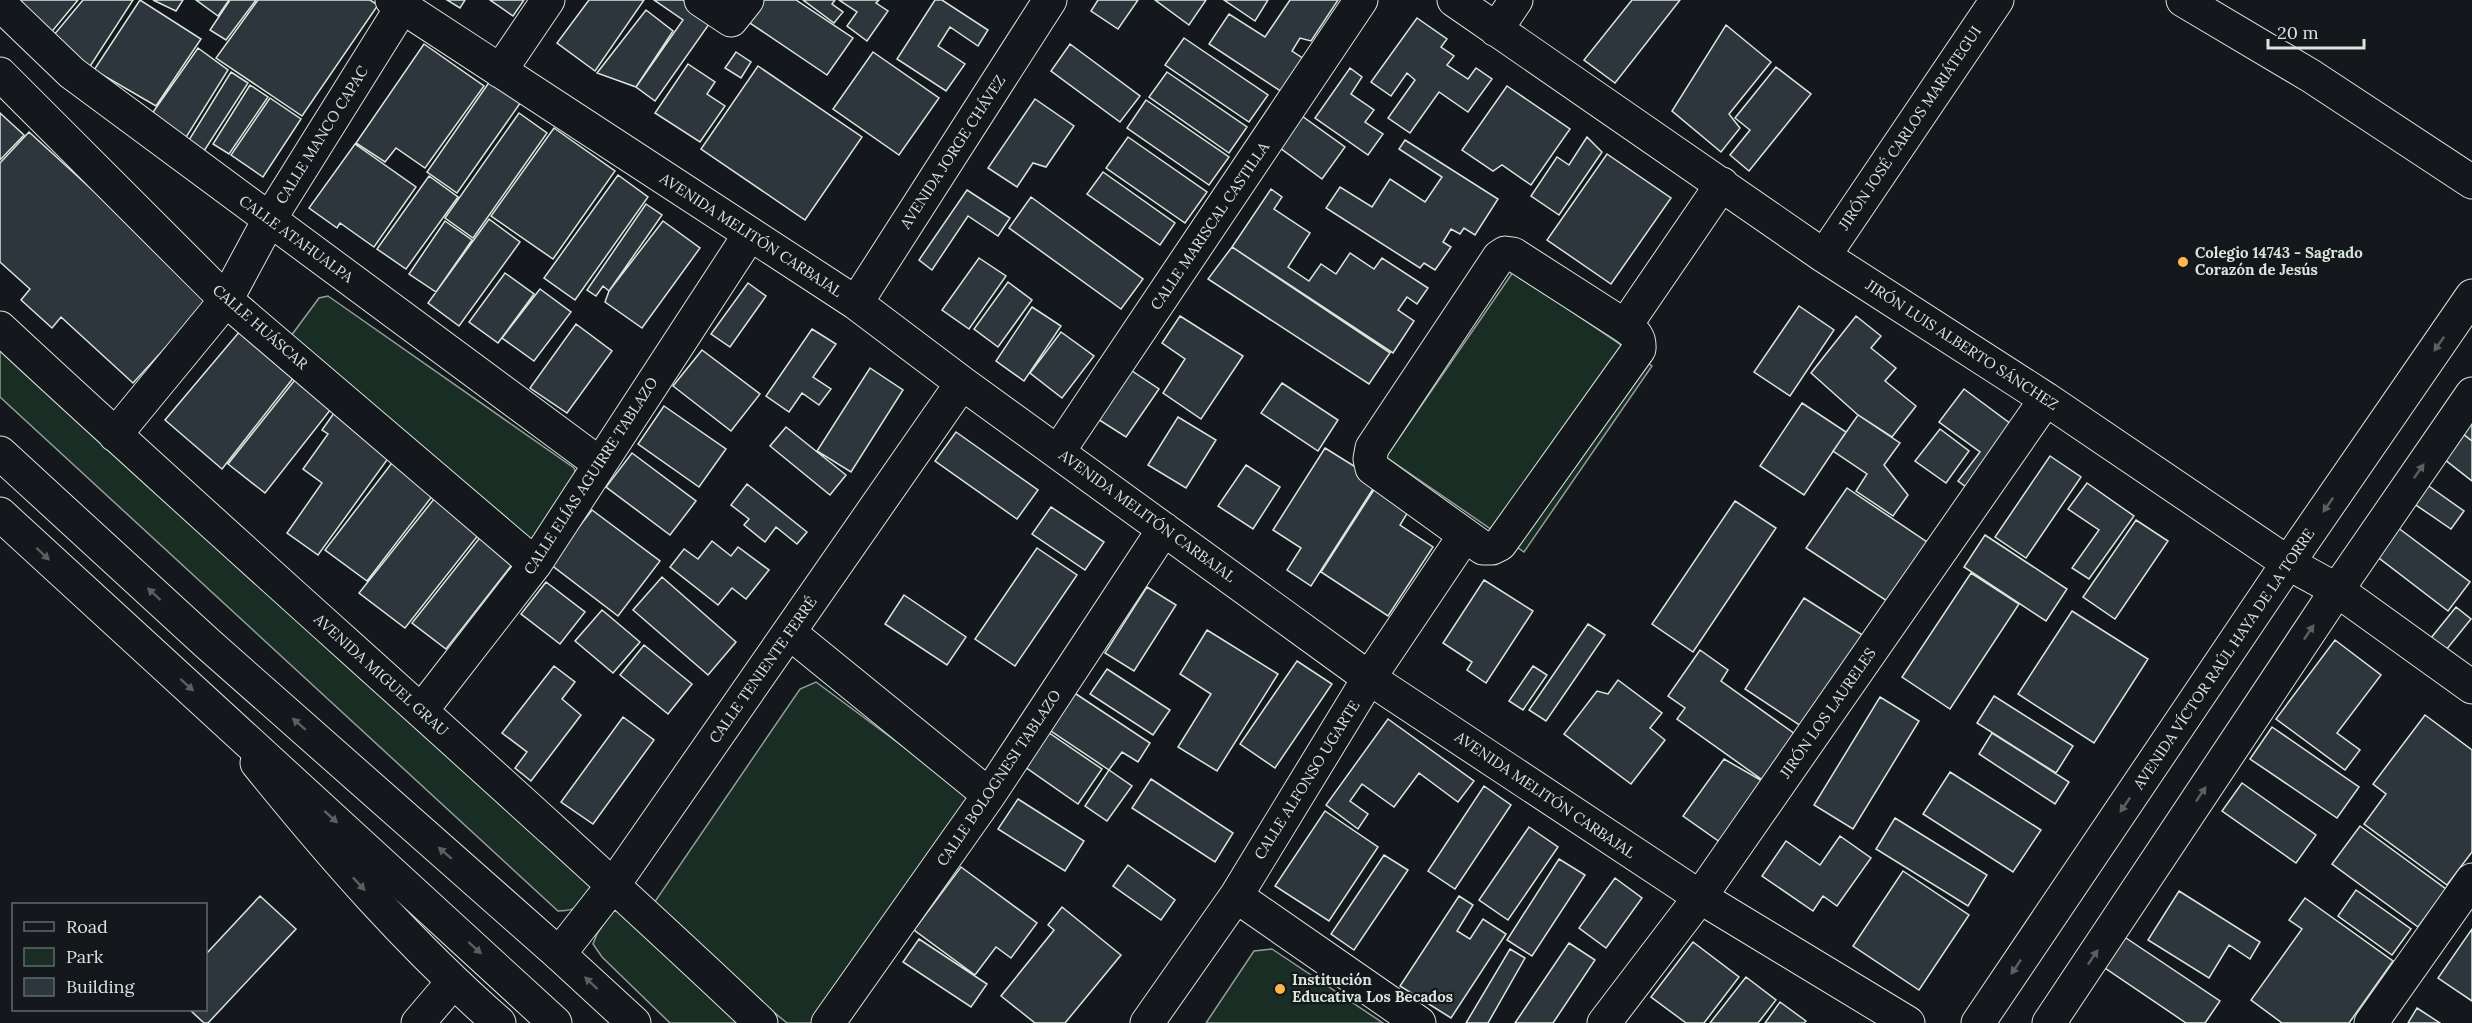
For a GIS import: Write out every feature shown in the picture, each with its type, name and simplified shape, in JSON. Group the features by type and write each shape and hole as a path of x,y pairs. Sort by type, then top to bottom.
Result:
{"main road":[{"path":"500,71 548,0"},
{"path":"701,0 731,20 747,0"},
{"name":"AVENIDA JORGE CHÁVEZ","path":"856,303 1050,0"},
{"name":"CALLE MARISCAL CASTILLA","path":"1058,452 1361,0"},
{"name":"JIRÓN LUIS ALBERTO SÁNCHEZ","path":"1454,0 1824,256 2046,399 2288,563 2337,590 2472,687"},
{"path":"1496,30 1516,0"},
{"name":"JIRÓN JOSÉ CARLOS MARIÁTEGUI","path":"1824,256 1997,0"},
{"path":"2183,0 2311,76 2472,182"},
{"name":"CALLE ATAHUALPA","path":"0,4 72,73 600,464"},
{"name":"AVENIDA MELITÓN CARBAJAL","path":"397,4 856,303 962,383 1370,678 1700,897 1908,1023"},
{"name":"CALLE MANCO CAPAC","path":"116,435 226,300 269,220 397,4"},
{"name":"CALLE HUÁSCAR","path":"0,74 226,300 535,564"},
{"path":"1625,326 1722,184"},
{"name":"CALLE ELÍAS AGUIRRE TABLAZO","path":"421,711 535,564 750,234"},
{"path":"1505,253 1514,254 1625,326 1638,336 1639,349 1500,544 1492,548 1483,548 1372,468 1370,459 1372,448 1499,257 1505,253"},
{"name":"AVENIDA VÍCTOR RAÚL HAYA DE LA TORRE","path":"1978,1023 2288,563 2472,296"},
{"name":"AVENIDA MIGUEL GRAU","path":"0,328 614,884 761,1023"},
{"name":"CALLE TENIENTE FERRÉ","path":"559,954 614,884 743,695 790,633 962,383"},
{"path":"2049,1023 2337,590 2472,394"},
{"name":"JIRÓN LOS LAURELES","path":"1604,1023 1700,897 2046,399"},
{"path":"0,453 207,643 634,1023"},
{"path":"0,514 555,1023"},
{"name":"CALLE BOLOGNESI TABLAZO","path":"828,1023 989,795 1164,529"},
{"name":"CALLE ALFONSO UGARTE","path":"1148,1023 1236,896 1370,678 1465,535"},
{"path":"790,633 989,795"},
{"path":"214,710 326,848 453,982 499,1023"},
{"path":"2371,1023 2472,880"},
{"path":"1236,896 1419,1023"},
{"path":"418,1023 453,982"}],"green space":[{"path":"1513,272 1652,366 1524,552 1386,457"},
{"path":"328,296 574,468 577,477 528,545 288,340 319,298"},
{"path":"0,337 591,883 585,901 577,908 558,911 0,397"},
{"path":"816,682 970,796 817,1023 787,1023 651,912 654,903 800,689"},
{"path":"612,911 626,912 750,1023 670,1023 602,957 593,944"},
{"path":"1272,949 1383,1023 1206,1023 1254,951"}],"building":[{"path":"0,0 78,0 44,41"},
{"path":"83,0 133,0 87,71 48,42"},
{"path":"140,0 201,39 156,106 94,70"},
{"path":"153,0 183,0 176,11"},
{"path":"196,0 229,0 218,16"},
{"path":"230,0 256,0 226,40 210,30"},
{"path":"258,0 370,0 378,5 302,116 216,58"},
{"path":"447,0 465,0 460,8"},
{"path":"490,0 524,0 513,16"},
{"path":"589,0 644,0 595,71 557,43"},
{"path":"654,0 683,0 712,20 655,101 636,87 683,20"},
{"path":"752,0 796,0 853,38 827,75 741,17"},
{"path":"803,0 835,0 832,4 843,12 834,23"},
{"path":"839,0 879,0 876,3 888,11 867,41 847,26 857,12"},
{"path":"935,0 942,0 988,30 978,46 950,27 938,46 965,64 946,91 897,59"},
{"path":"1098,0 1138,0 1118,29 1091,11"},
{"path":"1155,0 1206,0 1189,25"},
{"path":"1224,0 1268,0 1255,21"},
{"path":"1290,0 1338,0 1311,41 1300,38 1292,51 1304,59 1282,92 1209,44 1229,14 1265,37"},
{"path":"1632,0 1680,0 1615,83 1584,60"},
{"path":"646,10 673,31 636,87 597,73"},
{"path":"1417,18 1447,39 1441,47 1454,56 1447,65 1468,79 1476,68 1492,79 1468,112 1439,92 1410,133 1388,118 1415,80 1407,73 1391,96 1371,82"},
{"path":"1726,25 1771,62 1729,114 1740,128 1721,152 1672,111"},
{"path":"1184,38 1268,95 1249,122 1165,65"},
{"path":"424,44 484,86 425,168 396,148 385,162 356,143"},
{"path":"1070,44 1140,96 1120,122 1051,71"},
{"path":"198,48 228,70 185,139 151,115"},
{"path":"736,52 751,62 741,78 725,68"},
{"path":"873,52 939,98 899,155 833,109"},
{"path":"688,64 715,82 707,94 725,106 700,142 655,113"},
{"path":"758,66 862,137 805,220 701,149"},
{"path":"1776,67 1811,94 1749,171 1730,155 1750,130 1735,118"},
{"path":"1350,68 1362,77 1351,94 1374,110 1365,122 1383,134 1368,155 1315,118"},
{"path":"231,72 248,83 204,151 189,140"},
{"path":"1167,72 1247,127 1229,153 1149,97"},
{"path":"490,81 521,102 457,193 427,172"},
{"path":"250,85 268,97 229,154 213,144"},
{"path":"1507,86 1570,129 1531,185 1502,165 1493,171 1462,150"},
{"path":"270,98 301,119 263,177 231,155"},
{"path":"1035,99 1074,126 1046,167 1033,163 1017,187 988,168"},
{"path":"1146,100 1229,157 1209,185 1127,128"},
{"path":"1295,111 1345,147 1322,179 1272,142"},
{"path":"0,113 24,135 0,160"},
{"path":"519,113 547,133 473,238 445,218"},
{"path":"554,128 615,171 553,259 491,216"},
{"path":"29,132 211,298 133,383 61,317 52,328 21,300 30,289 0,262 0,163"},
{"path":"1128,137 1207,192 1185,223 1106,168"},
{"path":"1587,137 1602,152 1559,215 1531,196 1557,157 1569,165"},
{"path":"1405,140 1498,199 1475,235 1464,228 1460,234 1451,229 1443,242 1451,247 1435,270 1424,263 1420,268 1326,208 1340,187 1372,207 1390,179 1425,202 1442,177 1399,149"},
{"path":"355,144 416,187 374,247 340,223 337,228 309,208"},
{"path":"1607,154 1671,198 1611,284 1547,240"},
{"path":"1103,172 1175,223 1160,245 1087,194"},
{"path":"618,175 648,197 575,300 544,278"},
{"path":"429,176 458,197 406,269 377,249"},
{"path":"1271,189 1282,197 1274,209 1310,233 1288,267 1309,281 1321,264 1336,274 1350,253 1374,269 1382,258 1428,288 1417,304 1407,297 1398,310 1414,321 1393,353 1232,247"},
{"path":"967,190 1010,218 998,236 968,216 932,270 919,260"},
{"path":"1031,197 1143,279 1121,309 1009,228"},
{"path":"646,204 662,215 609,291 603,286 596,296 587,290"},
{"path":"489,219 520,242 459,326 428,303"},
{"path":"445,221 472,240 436,292 409,274"},
{"path":"663,221 700,248 642,328 605,302 609,291"},
{"path":"1232,247 1390,353 1369,384 1208,279"},
{"path":"979,258 1006,276 969,329 942,310"},
{"path":"505,273 534,294 498,343 469,322"},
{"path":"1008,282 1032,300 998,347 974,329"},
{"path":"748,283 766,296 730,347 711,334"},
{"path":"540,289 571,312 534,361 502,338"},
{"path":"1799,306 1834,330 1790,396 1754,372"},
{"path":"1032,307 1061,326 1024,381 996,361"},
{"path":"1180,316 1243,356 1201,419 1163,393 1185,359 1162,343"},
{"path":"1856,316 1881,336 1871,348 1896,368 1885,381 1916,406 1892,437 1858,415 1811,373"},
{"path":"576,324 612,351 567,413 530,388"},
{"path":"812,329 836,344 813,377 831,389 819,405 802,393 789,412 766,396"},
{"path":"240,331 294,377 222,469 165,420"},
{"path":"1061,332 1094,356 1062,398 1030,373"},
{"path":"702,350 760,394 731,431 673,386"},
{"path":"1126,367 1159,389 1126,437 1093,416"},
{"path":"870,368 903,390 851,472 817,451"},
{"path":"298,376 335,404 265,493 228,464"},
{"path":"1282,383 1338,420 1318,451 1261,413"},
{"path":"1964,389 2015,427 1969,489 1958,481 1980,452 1939,422"},
{"path":"1802,403 1846,432 1804,495 1760,466"},
{"path":"664,406 726,449 699,487 638,444"},
{"path":"334,413 392,453 318,555 287,533 322,483 303,469 328,434 322,430"},
{"path":"1858,415 1900,443 1884,465 1908,495 1893,516 1856,491 1867,474 1833,451"},
{"path":"1178,417 1216,440 1186,488 1148,465"},
{"path":"2472,419 2472,441 2462,433"},
{"path":"786,427 846,475 830,495 770,446"},
{"path":"1940,429 1969,451 1946,483 1915,461"},
{"path":"956,432 1038,490 1017,519 935,461"},
{"path":"2463,434 2472,441 2472,481 2444,459"},
{"path":"1325,448 1378,481 1311,586 1287,570 1301,548 1273,530"},
{"path":"632,453 696,501 670,535 606,487"},
{"path":"398,455 440,486 367,581 325,550"},
{"path":"2050,456 2081,477 2026,558 1995,537"},
{"path":"1246,465 1280,487 1253,529 1218,506"},
{"path":"2423,482 2464,511 2451,529 2410,501"},
{"path":"2087,483 2134,516 2089,579 2072,568 2099,530 2068,509"},
{"path":"747,484 807,532 797,544 776,527 765,542 744,525 749,519 731,505"},
{"path":"1377,485 1411,507 1400,525 1433,547 1388,616 1321,572"},
{"path":"1847,488 1930,544 1890,603 1806,548"},
{"path":"442,489 487,524 405,628 359,593"},
{"path":"1735,501 1776,528 1693,652 1652,624"},
{"path":"1051,507 1104,542 1085,570 1032,534"},
{"path":"592,510 660,561 618,616 550,564"},
{"path":"2136,520 2168,541 2115,619 2083,597"},
{"path":"2397,527 2470,582 2448,611 2375,555"},
{"path":"486,530 518,557 446,649 412,623"},
{"path":"1985,535 2067,589 2046,621 1964,567"},
{"path":"712,541 731,556 738,547 769,570 746,599 732,588 718,605 670,567 684,549 698,559"},
{"path":"1037,548 1077,575 1015,666 975,639"},
{"path":"1971,573 2019,604 1950,709 1902,677"},
{"path":"662,577 736,642 708,675 633,610"},
{"path":"1484,580 1533,611 1486,683 1467,670 1472,662 1443,643"},
{"path":"546,582 585,612 560,644 521,614"},
{"path":"1147,587 1176,605 1134,671 1105,653"},
{"path":"904,595 966,637 947,665 885,624"},
{"path":"1804,598 1867,638 1807,730 1745,689"},
{"path":"2456,607 2471,619 2446,650 2431,638"},
{"path":"602,610 640,642 613,673 575,641"},
{"path":"2072,611 2148,659 2094,743 2018,694"},
{"path":"1588,624 1605,635 1546,721 1529,710"},
{"path":"1207,630 1278,674 1217,771 1178,747 1211,694 1180,674"},
{"path":"2335,640 2381,675 2337,733 2360,750 2345,770 2276,719"},
{"path":"644,645 692,684 668,714 620,675"},
{"path":"1700,650 1728,670 1721,681 1795,734 1771,786 1677,719 1685,708 1668,696"},
{"path":"1297,661 1332,684 1275,768 1240,744"},
{"path":"554,666 575,682 562,699 581,715 531,781 515,768 527,752 502,733"},
{"path":"1533,666 1547,675 1523,710 1509,701"},
{"path":"1107,669 1170,710 1153,735 1090,694"},
{"path":"1618,680 1662,713 1650,728 1665,740 1631,784 1564,734 1597,691 1608,694"},
{"path":"1070,690 1150,743 1138,762 1122,752 1109,770 1045,727"},
{"path":"1994,696 2073,746 2056,773 1977,723"},
{"path":"1880,697 1919,721 1853,829 1814,805"},
{"path":"2425,715 2472,750 2472,852 2447,885 2364,824 2386,794 2373,784"},
{"path":"623,717 654,740 593,824 561,802"},
{"path":"1388,719 1474,781 1458,802 1419,773 1394,807 1362,784 1350,801 1368,814 1358,829 1326,805"},
{"path":"1039,726 1102,769 1078,804 1015,760"},
{"path":"2272,727 2359,787 2337,818 2250,759"},
{"path":"1992,733 2069,782 2055,804 1979,754"},
{"path":"1724,759 1771,786 1727,847 1683,816"},
{"path":"1109,770 1132,786 1107,821 1085,806"},
{"path":"1950,772 2041,830 2013,872 1923,814"},
{"path":"1151,779 1233,833 1215,862 1132,808"},
{"path":"2242,783 2316,835 2296,863 2222,811"},
{"path":"1484,786 1511,805 1455,889 1428,871"},
{"path":"1018,799 1084,841 1065,871 998,829"},
{"path":"1325,811 1378,847 1329,921 1275,886"},
{"path":"1895,818 1987,875 1968,906 1876,849"},
{"path":"2360,826 2446,889 2418,927 2332,864"},
{"path":"1529,827 1558,847 1508,920 1479,900"},
{"path":"1840,836 1871,858 1837,906 1823,896 1813,911 1762,876 1786,841 1820,865"},
{"path":"1384,855 1408,870 1354,950 1331,934"},
{"path":"1559,859 1585,875 1532,956 1507,940"},
{"path":"1128,865 1175,900 1161,920 1113,886"},
{"path":"961,867 1037,923 1011,958 996,947 975,975 914,930"},
{"path":"1903,871 1969,915 1919,990 1853,946"},
{"path":"1615,878 1642,898 1606,948 1579,928"},
{"path":"2356,890 2411,929 2392,955 2338,916"},
{"path":"2179,891 2260,942 2250,959 2229,945 2209,978 2148,940"},
{"path":"260,896 296,929 208,1023 204,1023 191,1011 207,1011 207,953"},
{"path":"1459,896 1473,905 1457,931 1470,939 1483,919 1506,934 1451,1018 1400,986"},
{"path":"2305,898 2393,961 2349,1023 2282,1023 2251,1000 2302,929 2289,920"},
{"path":"1062,907 1121,955 1065,1023 1035,1023 1001,996 1054,930 1048,925"},
{"path":"2472,929 2472,1001 2438,978"},
{"path":"2123,936 2220,1001 2205,1023 2186,1023 2102,966"},
{"path":"919,939 987,984 971,1007 903,962"},
{"path":"1693,942 1739,977 1704,1023 1686,1023 1651,997"},
{"path":"1569,943 1595,960 1553,1023 1515,1023"},
{"path":"1510,949 1525,958 1488,1023 1466,1023"},
{"path":"1746,977 1776,1000 1758,1023 1710,1023"},
{"path":"1780,1002 1806,1021 1804,1023 1765,1023"},
{"path":"2417,1008 2440,1023 2408,1023"}],"place":[{"name":"Colegio 14743 - Sagrado Corazón de Jesús","path":"2183,262"},
{"name":"Institución Educativa Los Becados","path":"1280,989"}]}
